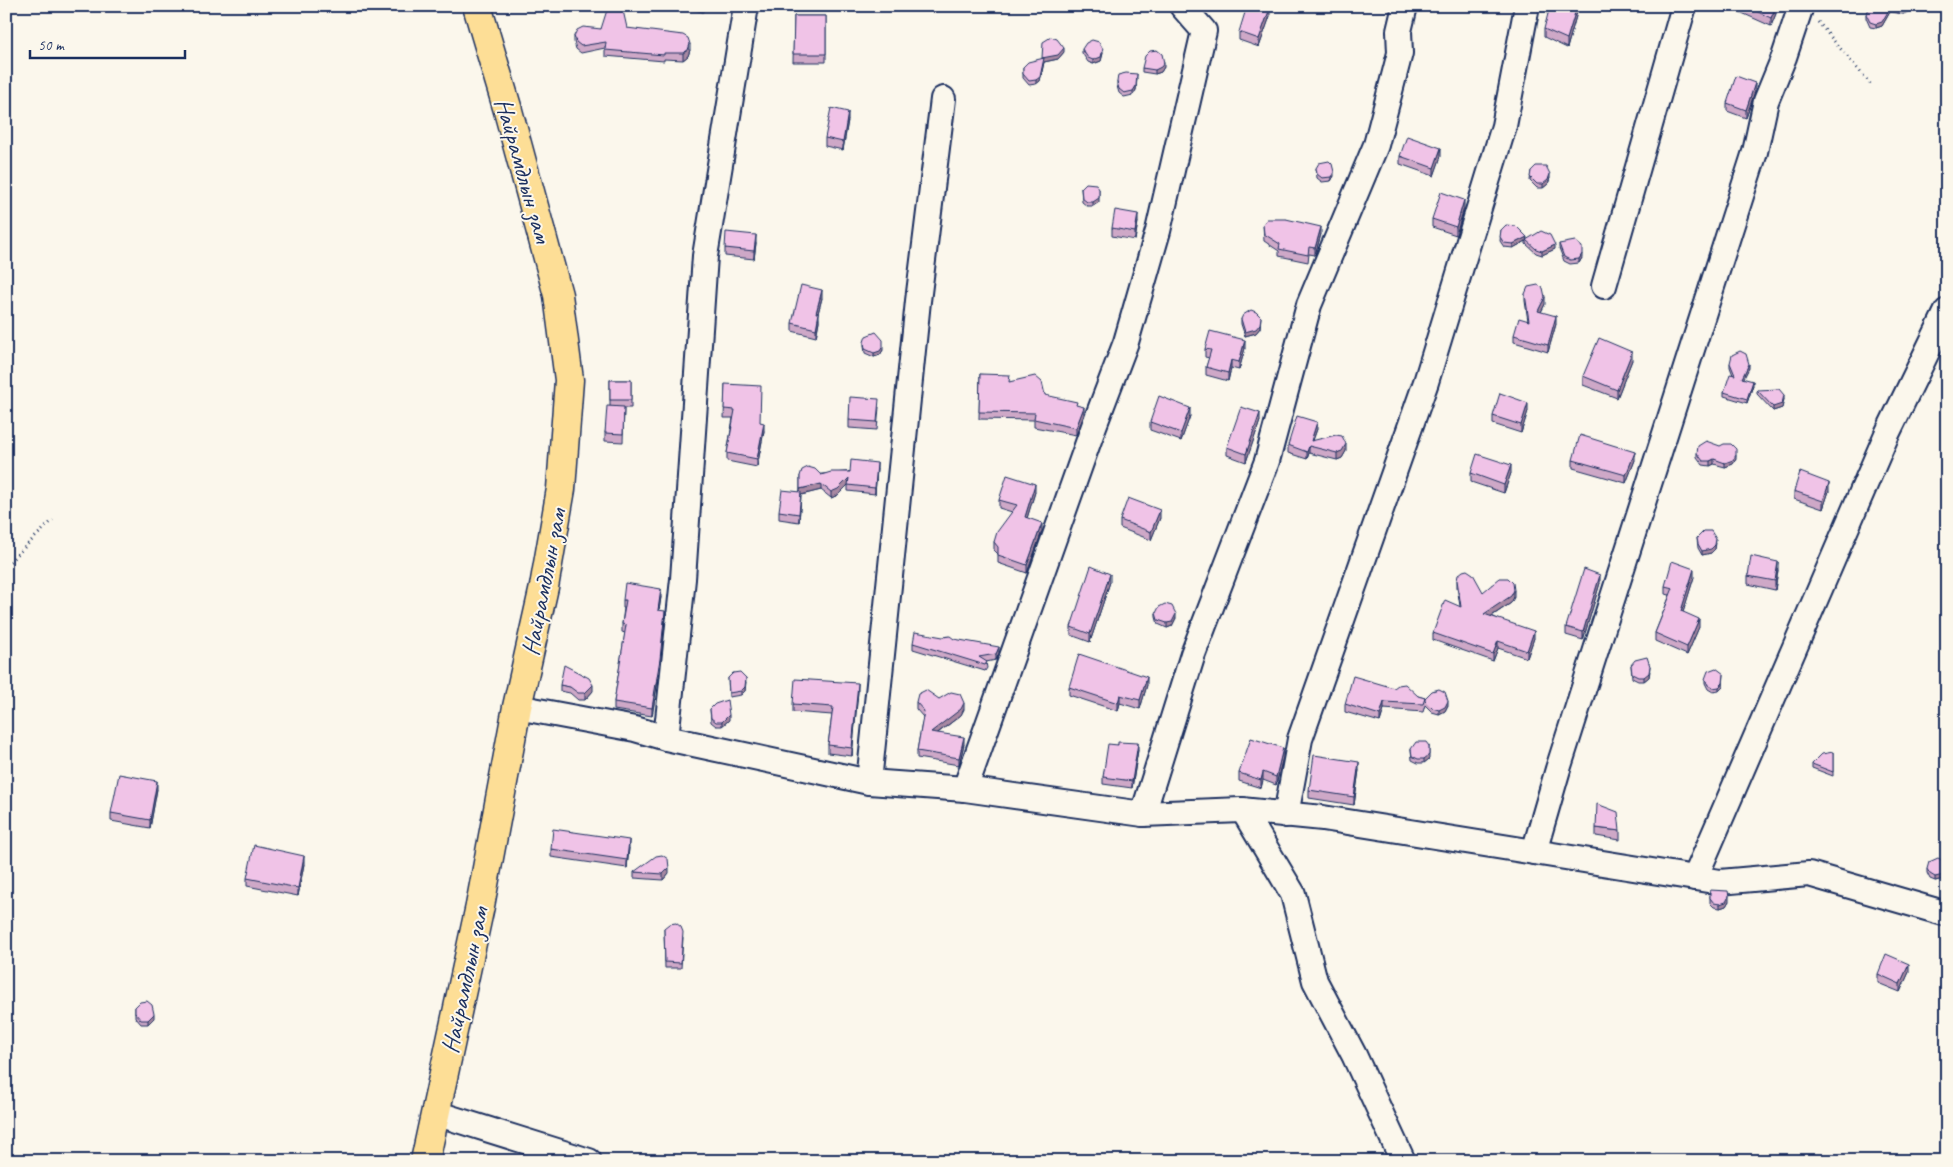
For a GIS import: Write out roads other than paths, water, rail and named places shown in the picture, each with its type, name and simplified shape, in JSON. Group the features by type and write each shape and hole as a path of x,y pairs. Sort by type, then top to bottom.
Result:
{"main road":[{"name":"Найрамдлын зам","path":"425,1161 480,906 517,708 544,587 561,489 570,380 558,295 507,107 477,6"}],"street":[{"path":"666,738 683,579 705,256 746,6"},
{"path":"964,790 1094,426 1126,342 1158,232 1204,31 1182,6"},
{"path":"1143,814 1193,654 1267,461 1309,305 1376,145 1400,53 1399,31 1405,6"},
{"path":"1286,814 1300,739 1426,382 1504,126 1527,6"},
{"path":"1604,286 1684,6"},
{"path":"1534,852 1558,769 1755,152 1766,102 1784,57 1809,13"},
{"path":"869,782 918,301 944,98"},
{"path":"1695,878 1887,434 1947,311"},
{"path":"517,708 635,729 666,738 869,782 964,790 1143,814 1243,810 1323,818 1720,882 1809,874 1947,914"},
{"path":"1243,810 1293,894 1315,981 1354,1055 1403,1161"},
{"path":"435,1113 589,1161"}]}
